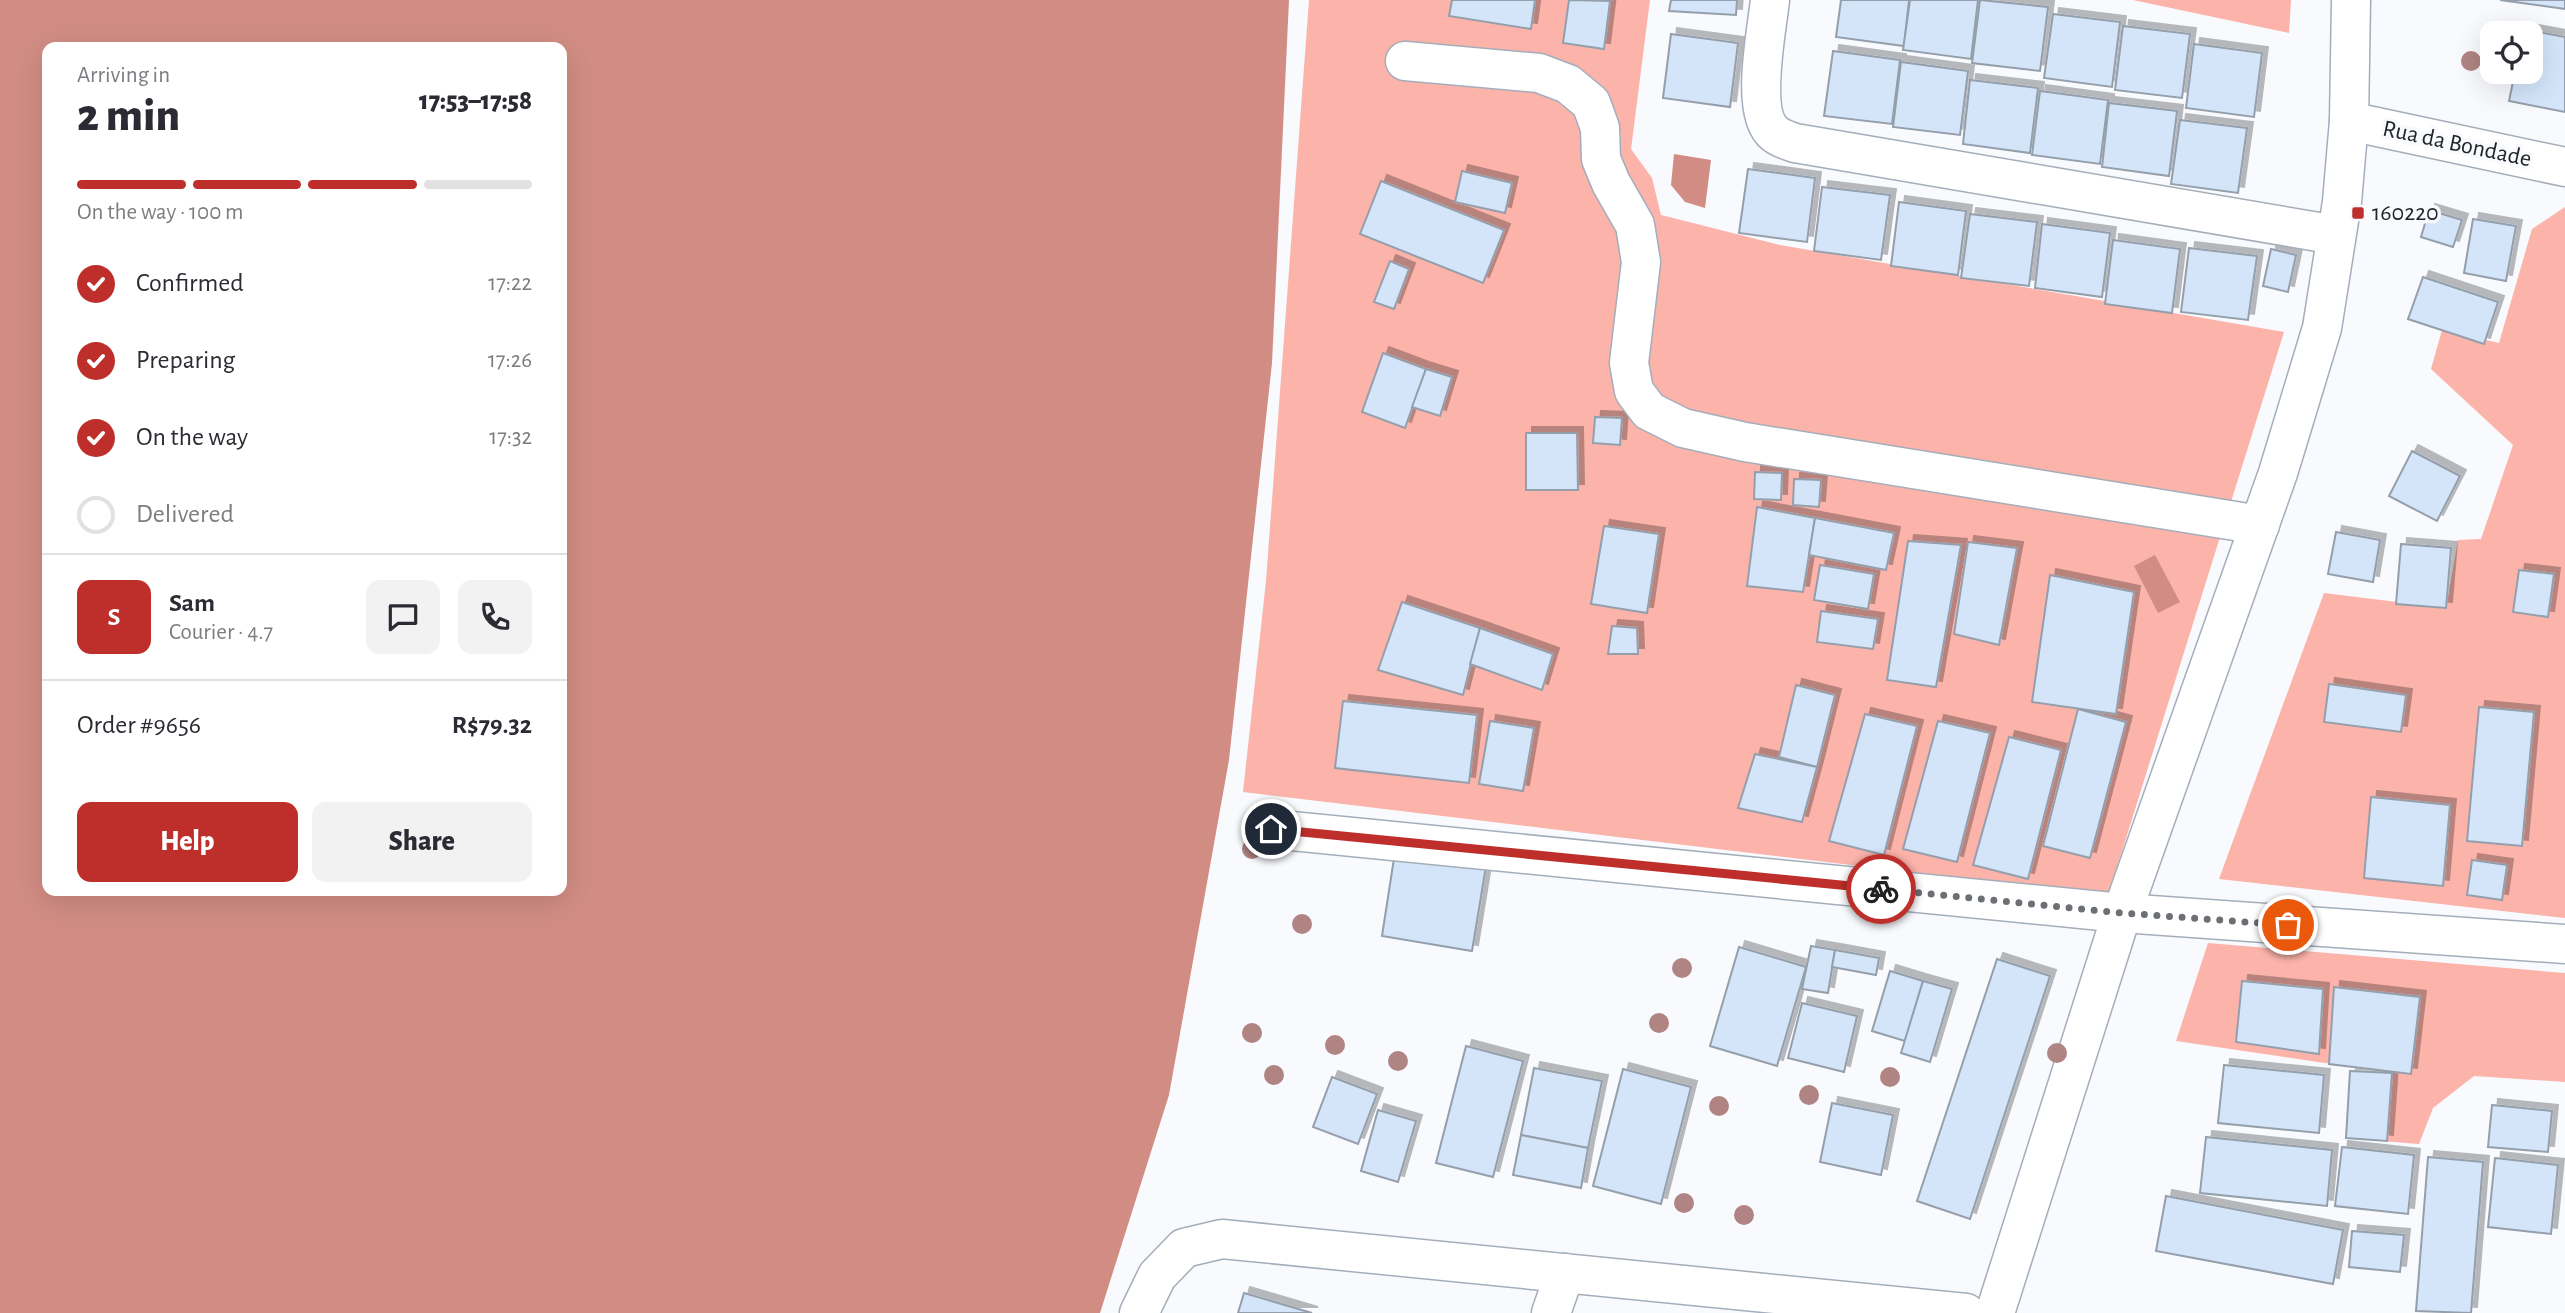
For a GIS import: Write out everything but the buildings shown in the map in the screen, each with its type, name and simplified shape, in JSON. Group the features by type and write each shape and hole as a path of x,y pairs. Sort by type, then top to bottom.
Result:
{"street":[{"path":"1770,0 1760,88 1766,121 1774,134 1795,144 2336,235"},
{"path":"1995,1313 2122,913 2260,525 2322,328 2349,121 2351,0"},
{"path":"1405,61 1539,74 1568,84 1591,103 1600,128 1601,159 1611,183 1635,225 1641,262 1629,363 1634,391 1649,411 1683,428 1745,442 2260,525"},
{"name":"Rua da Bondade","path":"2349,121 2565,167"},
{"path":"1271,829 2122,913 2565,944"},
{"path":"1139,1313 1157,1276 1184,1248 1222,1239 1966,1313"},
{"path":"1550,1313 1564,1273"}],"shaded area":[{"path":"0,0 1289,0 1272,363 1229,760 1169,1095 1100,1313 0,1313"},
{"path":"1309,0 1650,0 1631,149 1652,178 1661,215 1780,245 2284,332 2108,896 1243,792 1266,581"},
{"path":"2133,0 2291,0 2289,33"},
{"path":"1674,154 1711,160 1705,208 1685,202 1671,185"},
{"path":"2565,207 2565,918 2219,879 2324,593 2446,608 2458,540 2481,539 2513,445 2431,369 2442,330 2499,343 2532,229"},
{"path":"2155,555 2180,602 2158,613 2134,566"},
{"path":"2208,943 2565,973 2565,1082 2474,1076 2433,1108 2419,1144 2382,1141 2392,1073 2176,1041"}],"way so far":[{"path":"1881,889 2122,913 2288,925"}],"place":[{"name":"160220","path":"2358,213"}],"route":[{"path":"1271,829 1881,889"}]}
